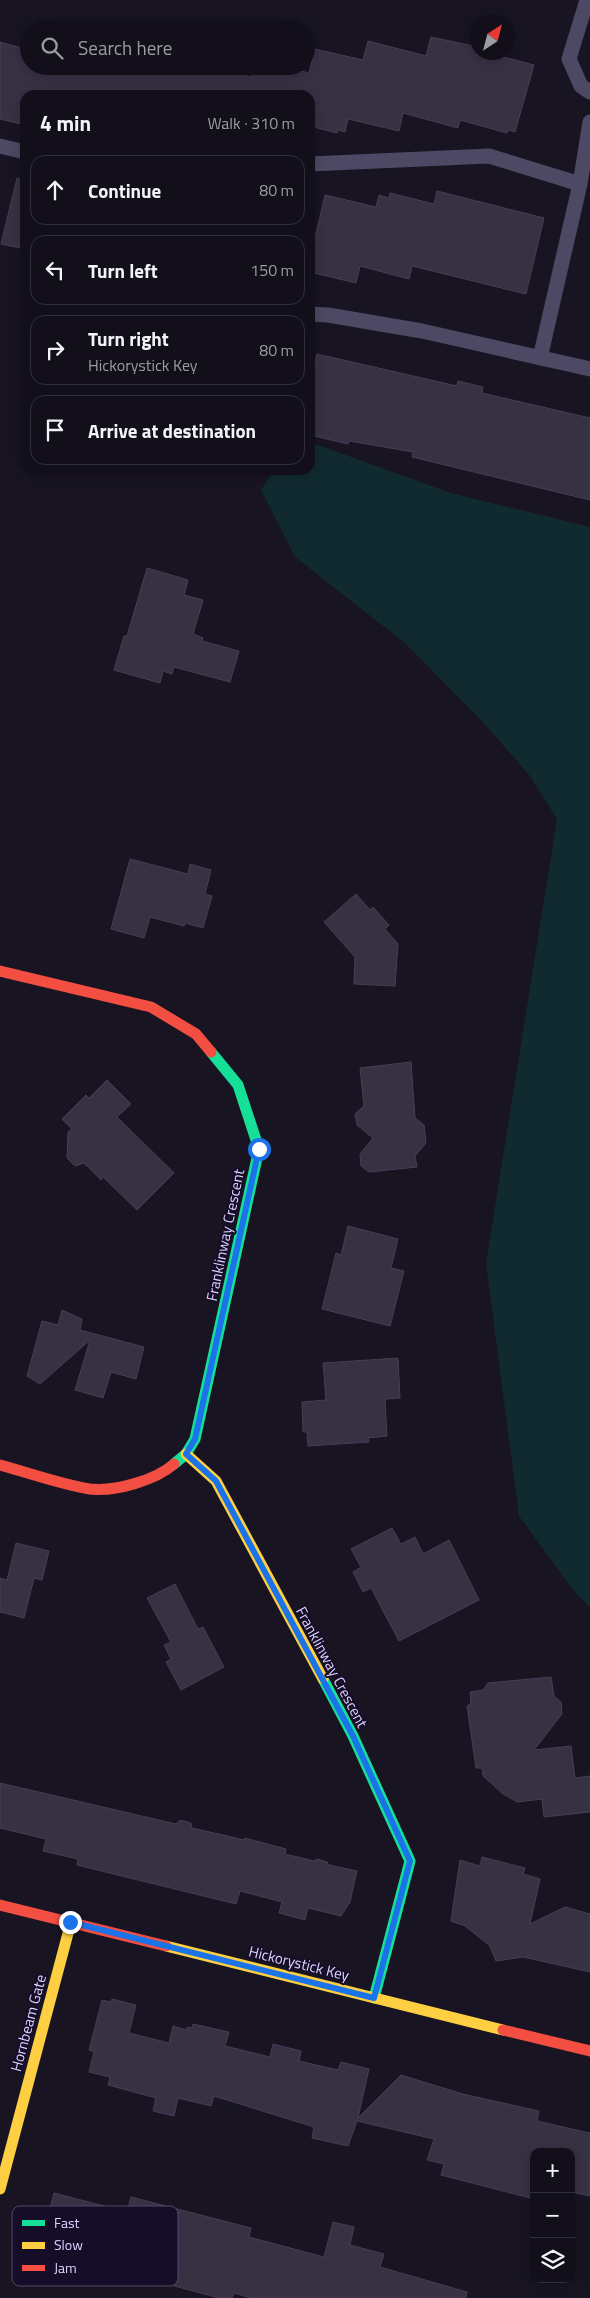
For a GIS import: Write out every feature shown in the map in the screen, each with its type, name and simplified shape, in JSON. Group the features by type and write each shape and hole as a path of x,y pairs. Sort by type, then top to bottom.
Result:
{"street":[{"name":"Franklinway Crescent","path":"0,971 151,1008 196,1034 238,1085 259,1149 195,1439 186,1454 166,1471 137,1484 92,1489 0,1465"},
{"name":"Franklinway Crescent","path":"186,1454 216,1481 353,1736 410,1861 374,1998"},
{"name":"Hickorystick Key","path":"0,1904 590,2051"},
{"name":"Hornbeam Gate","path":"0,2189 70,1922"}],"lane":[{"path":"587,0 569,59 581,86 590,92"},
{"path":"540,358 580,184 590,122"},
{"path":"0,146 20,151"},
{"path":"315,164 489,156 580,184"},
{"path":"315,314 422,331 590,369"}],"green space":[{"path":"315,444 451,493 590,527 590,1607 577,1595 519,1516 486,1263 557,819 530,776 481,720 405,643 295,557 261,490 271,475 315,475"}],"building":[{"path":"431,37 470,45 470,60 515,60 534,65 515,132 508,130 507,133 460,120 458,128 403,113 399,131 348,119 345,132 338,130 337,133 315,127 315,90 20,90 20,124 0,119 0,42 20,48 20,75 243,75 251,77 251,75 315,75 315,49 363,60 368,41 426,56"},
{"path":"17,178 20,178 20,248 1,244"},
{"path":"437,191 544,218 526,294 412,266 409,279 360,266 356,283 315,273 315,238 325,195 376,207 379,195 389,198 390,193 434,204"},
{"path":"317,354 457,386 458,381 483,387 482,393 590,418 590,500 412,457 413,452 349,441 348,444 315,436 315,362"},
{"path":"147,568 188,580 184,595 203,600 193,634 203,638 202,641 239,651 230,682 174,667 172,674 163,671 160,683 114,670 124,636 127,636"},
{"path":"130,859 188,874 190,864 211,870 205,894 212,896 203,928 185,923 184,926 150,917 144,938 111,929"},
{"path":"356,894 370,910 373,907 389,925 385,929 398,944 395,986 354,984 355,957 324,922"},
{"path":"411,1062 415,1118 424,1125 426,1143 415,1156 417,1167 369,1172 361,1166 360,1154 373,1138 357,1125 355,1114 364,1106 360,1068"},
{"path":"107,1080 131,1104 117,1117 174,1173 137,1210 103,1177 101,1180 84,1163 75,1166 67,1158 68,1132 72,1129 62,1119 86,1095 89,1098"},
{"path":"348,1226 398,1239 391,1268 404,1271 390,1326 322,1309 336,1253 341,1255"},
{"path":"62,1310 82,1319 80,1330 144,1347 136,1379 111,1372 103,1398 75,1390 90,1340 40,1384 27,1376 42,1321 58,1325"},
{"path":"398,1358 400,1398 385,1399 387,1436 368,1438 369,1442 308,1446 307,1432 303,1432 302,1402 326,1400 323,1363"},
{"path":"392,1528 401,1544 415,1537 423,1554 449,1540 479,1600 399,1641 371,1588 363,1592 353,1572 361,1567 351,1549"},
{"path":"16,1543 49,1551 42,1580 34,1578 24,1618 0,1612 0,1578 7,1580"},
{"path":"175,1584 198,1629 203,1627 224,1667 181,1690 166,1662 171,1659 164,1645 171,1642 147,1598"},
{"path":"551,1677 554,1696 561,1702 562,1714 534,1750 571,1746 575,1778 590,1776 590,1812 544,1817 542,1799 517,1802 503,1794 483,1776 482,1768 476,1768 467,1706 471,1703 470,1692 483,1690 488,1683"},
{"path":"0,1783 176,1824 180,1820 191,1823 192,1828 245,1840 245,1838 286,1849 285,1854 314,1861 317,1859 327,1862 329,1865 357,1871 350,1902 341,1916 308,1908 305,1920 279,1913 282,1902 240,1891 236,1904 77,1865 78,1859 43,1851 46,1839 0,1828"},
{"path":"482,1857 525,1868 523,1874 540,1879 530,1924 565,1907 590,1914 590,1972 523,1957 496,1961 490,1946 465,1926 451,1921 460,1860 480,1866"},
{"path":"112,1999 136,2005 129,2033 169,2043 173,2026 187,2030 187,2027 192,2028 193,2024 229,2032 225,2046 270,2057 273,2044 301,2051 299,2061 338,2070 341,2062 369,2069 358,2118 401,2075 463,2094 539,2111 537,2121 590,2133 590,2196 575,2193 575,2148 530,2148 530,2198 441,2175 444,2164 427,2160 434,2139 357,2121 348,2146 312,2138 314,2127 214,2096 211,2106 178,2098 174,2116 153,2111 156,2098 108,2085 110,2077 89,2072 94,2052 89,2050 102,2000 111,2002"},
{"path":"54,2193 104,2206 51,2206"},
{"path":"131,2197 166,2206 129,2206"},
{"path":"178,2209 251,2228 249,2237 324,2257 333,2222 354,2227 350,2245 384,2254 380,2267 467,2292 466,2298 251,2298 234,2293 232,2298 219,2298 175,2286 178,2286"}],"traffic: fast":[{"path":"174,1464 186,1454 195,1439 259,1149 238,1085 211,1052"},
{"path":"323,1679 353,1736 410,1861 374,1998"}],"traffic: slow":[{"path":"186,1454 216,1481 323,1679"},
{"path":"0,2189 71,1922"},
{"path":"166,1946 503,2030"}],"traffic: jam":[{"path":"0,971 151,1007 196,1034 211,1052"},
{"path":"0,1465 90,1489 111,1489 146,1480 174,1464"},
{"path":"0,1905 166,1946"},
{"path":"503,2030 590,2051"}],"route":[{"path":"70,1922 374,1998 410,1861 353,1736 216,1481 186,1454 195,1439 259,1149"}]}
